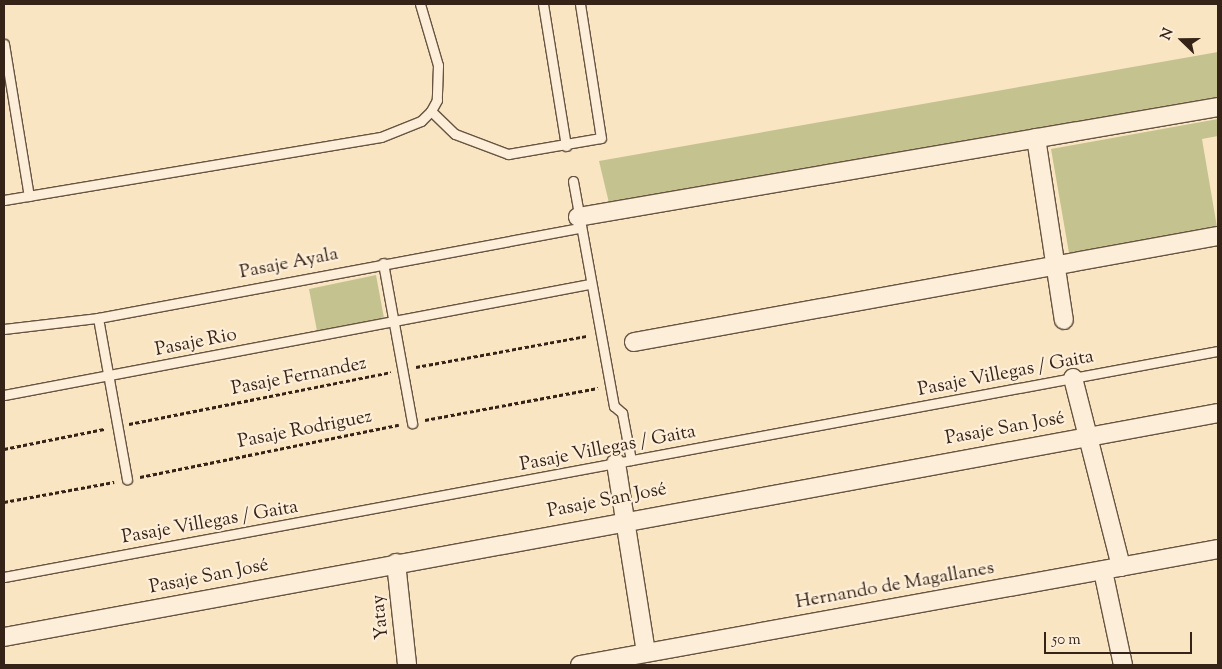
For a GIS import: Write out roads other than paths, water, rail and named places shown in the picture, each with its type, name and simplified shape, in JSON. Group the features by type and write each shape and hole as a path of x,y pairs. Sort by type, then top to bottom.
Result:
{"street":[{"path":"579,222 1036,138 1218,107"},
{"path":"1036,138 1054,267 1064,320"},
{"path":"634,342 1218,236"},
{"path":"1073,378 1121,568"},
{"name":"Pasaje San José","path":"4,637 625,519 1218,413"},
{"path":"623,462 625,519 637,657"},
{"name":"Hernando de Magallanes","path":"580,665 637,657 1218,549"},
{"name":"Yatay","path":"396,563 408,665"},
{"path":"1103,571 1123,665"}],"lane":[{"path":"4,200 381,137 421,121 437,100 438,65 420,4"},
{"path":"542,4 566,146"},
{"path":"431,110 455,134 492,152 508,154 566,146 601,138 580,4"},
{"path":"4,44 29,196"},
{"path":"573,181 589,284 611,385 623,462"},
{"name":"Pasaje Ayala","path":"4,329 98,318 383,263 579,222"},
{"path":"383,263 412,423"},
{"name":"Pasaje Rio","path":"4,395 589,284"},
{"path":"98,318 127,479"},
{"name":"Pasaje Villegas / Gaita","path":"4,577 1218,351"}]}
